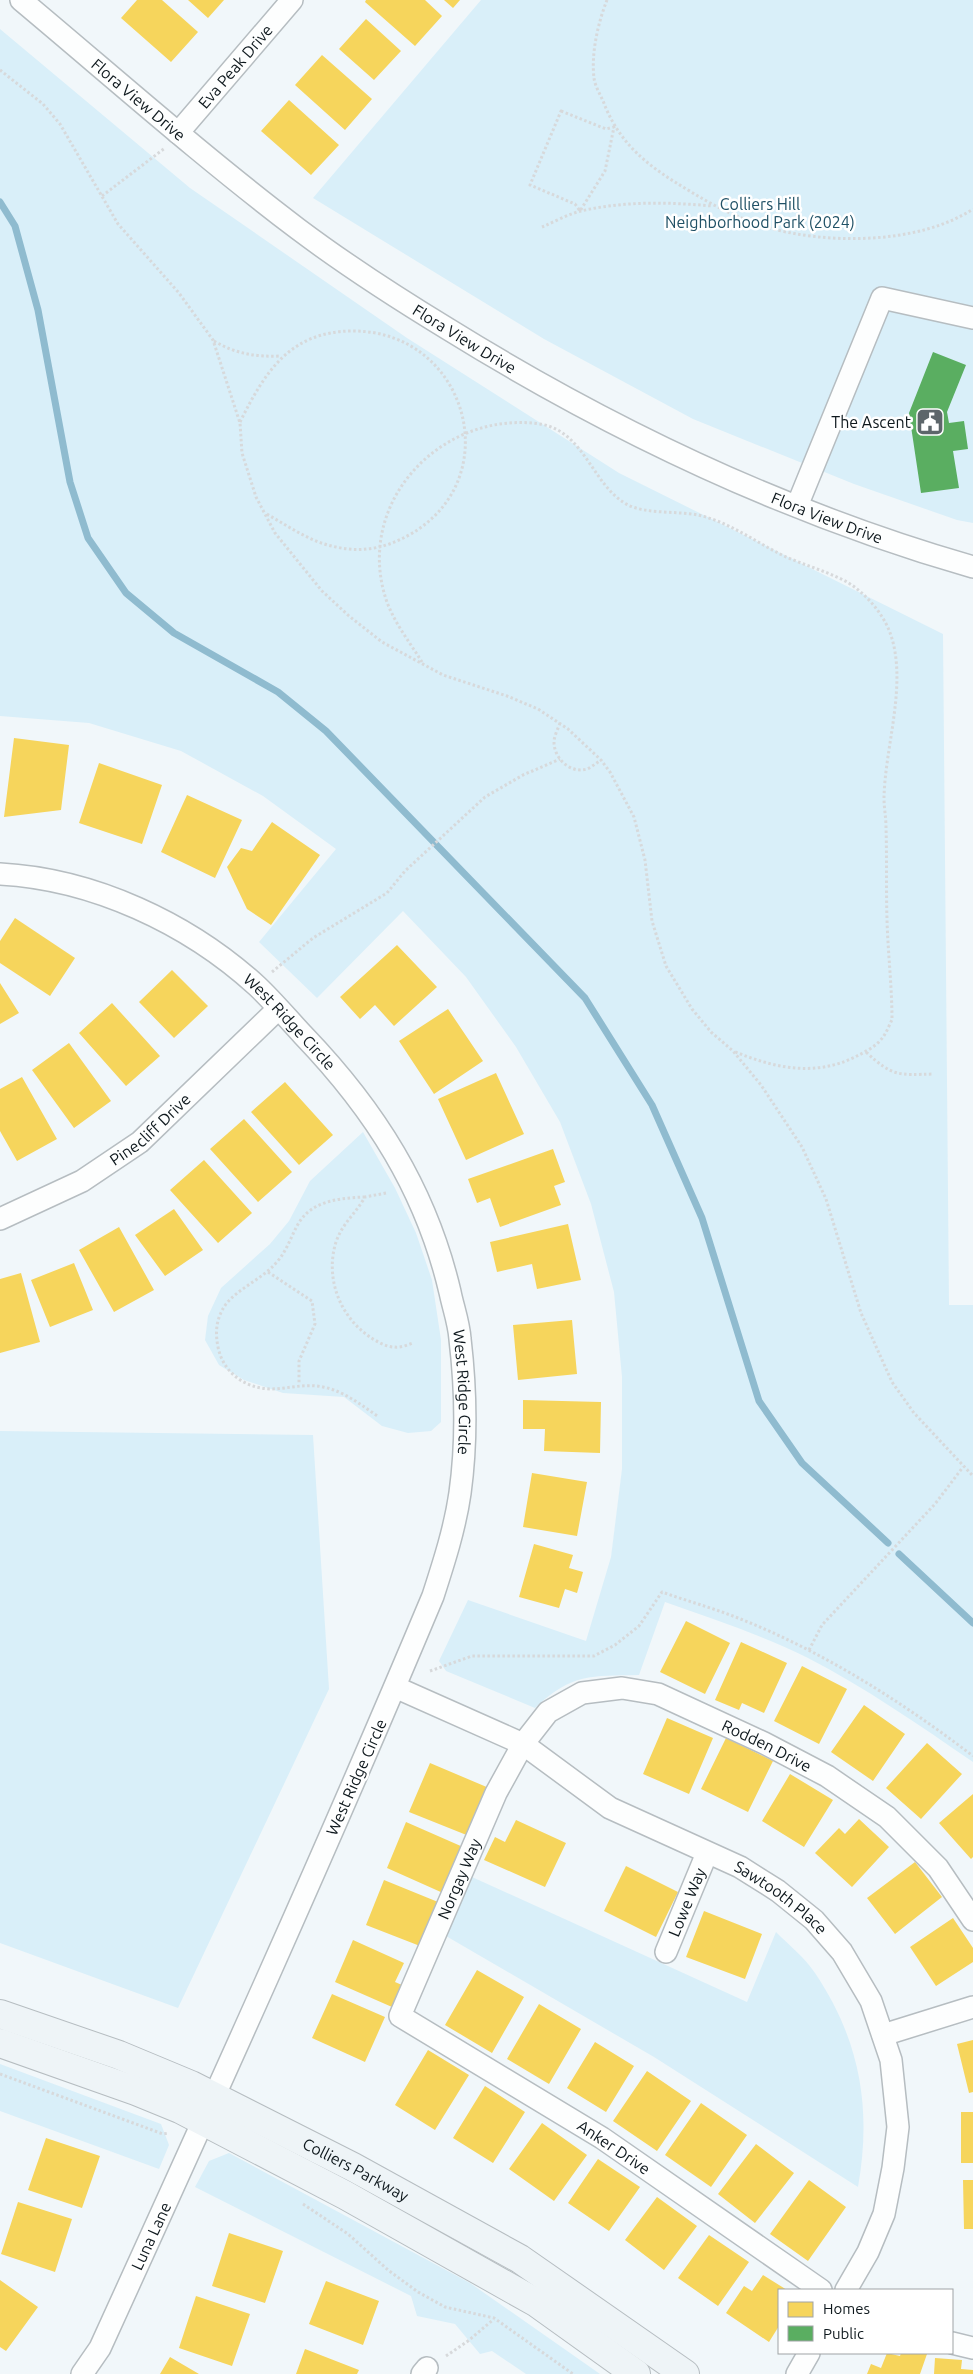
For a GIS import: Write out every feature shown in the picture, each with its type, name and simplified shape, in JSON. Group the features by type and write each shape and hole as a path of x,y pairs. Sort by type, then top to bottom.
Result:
{"street":[{"name":"Flora View Drive","path":"21,0 178,133 299,230 396,297 504,364 578,406 660,446 797,506 928,554 973,567"},
{"name":"Eva Peak Drive","path":"178,133 292,0"},
{"path":"797,506 882,298 973,318"},
{"name":"West Ridge Circle","path":"0,874 25,876 77,886 132,906 206,947 258,987 338,1072 377,1122 409,1176 442,1257 460,1336 466,1418 460,1493 450,1543 433,1596 214,2096"},
{"name":"Pinecliff Drive","path":"0,1219 82,1181 140,1142 278,1009"},
{"name":"Sawtooth Place","path":"395,1686 523,1744 610,1808 740,1867 778,1891 814,1920 842,1952 871,2000 883,2035 891,2060 898,2127 893,2168 884,2214 868,2252 847,2289"},
{"name":"Rodden Drive","path":"523,1744 548,1712 582,1693 622,1688 658,1694 827,1776 887,1817 938,1868 973,1920"},
{"name":"Norgay Way","path":"400,2016 496,1793 523,1744"},
{"name":"Lowe Way","path":"666,1952 707,1853"},
{"path":"883,2035 973,2007"},
{"name":"Colliers Parkway","path":"0,2014 119,2055 214,2096 352,2167 520,2260 685,2374"},
{"name":"Anker Drive","path":"400,2016 602,2138 820,2289"},
{"name":"Colliers Parkway","path":"0,2043 136,2091 203,2121 345,2195 537,2303 636,2374"},
{"name":"Luna Lane","path":"82,2374 100,2348 214,2096"},
{"path":"953,2343 973,2348"},
{"path":"797,2374 808,2354"}],"path":[{"path":"607,0 597,24 594,78 614,127 634,150 658,172 715,206 765,227 799,234 834,237 907,234 937,226 973,209"},
{"path":"0,70 43,104 60,124 118,224 179,293 213,340 228,381 240,423 242,453 249,480 275,534 322,591 349,616 382,642 443,675 530,706 560,723 600,760 610,772 634,818 645,860 652,921 666,966 692,1009 710,1032 733,1051 761,1085 806,1155 826,1199 861,1312 892,1382 914,1413 973,1476"},
{"path":"580,212 575,204 530,185 561,111 606,129 614,127"},
{"path":"580,212 605,171 614,127"},
{"path":"102,196 159,154 178,133"},
{"path":"542,227 580,212 630,204 673,203 715,206"},
{"path":"240,423 264,377 282,356 295,347 321,336 345,331 364,331 396,338 416,349 434,364 461,406 466,431 459,475 450,496 434,517 418,530 396,542 361,550 322,543 264,513"},
{"path":"213,340 230,350 244,355 282,356"},
{"path":"424,664 399,626 385,596 380,547 387,519 398,493 411,472 442,444 466,431 515,422 543,424 566,436 581,451 600,480 615,497 630,506 699,516 736,529 782,555 847,582 873,604 888,628 896,653 896,682 884,796 892,1020 883,1038 866,1052 842,1064 815,1069 786,1068 760,1062 733,1051"},
{"path":"560,723 554,741 560,759 572,769 581,770 589,768 600,760"},
{"path":"258,987 275,968 293,953 387,893 405,871 464,814 485,797 523,775 560,759"},
{"path":"866,1052 884,1069 890,1071 904,1075 934,1074"},
{"path":"379,1417 346,1395 323,1387 299,1384 270,1389 243,1383 227,1370 219,1350 216,1326 227,1303 268,1272 282,1257 299,1221 309,1210 329,1201 386,1193"},
{"path":"365,1197 343,1226 336,1242 332,1260 333,1280 338,1299 348,1317 376,1341 394,1348 413,1343"},
{"path":"268,1272 312,1301 315,1324 299,1361 299,1384"},
{"path":"809,1650 822,1625 935,1504 963,1467"},
{"path":"430,1671 472,1656 594,1656 615,1645 639,1626 662,1592 736,1617 809,1650 864,1682 973,1756"},
{"path":"0,2074 162,2134 169,2133"},
{"path":"301,2202 348,2234 388,2270 418,2292 445,2307 494,2318 573,2374"},
{"path":"460,2347 494,2318"}],"green space":[{"name":"Colliers Hill Neighborhood Park (2024)","path":"481,0 973,0 973,523 957,520 854,484 693,419 544,339 313,198"},
{"path":"0,29 190,188 407,338 619,473 943,634 949,1305 973,1305 973,1762 871,1694 808,1658 755,1635 665,1602 639,1675 595,1677 572,1682 560,1688 535,1708 446,1671 439,1661 468,1600 586,1641 611,1557 622,1469 622,1377 614,1292 591,1204 560,1122 516,1047 466,977 403,911 317,998 259,942 336,849 263,796 181,751 89,723 0,716"},
{"path":"363,1132 395,1188 416,1233 432,1280 441,1340 441,1422 431,1431 408,1433 382,1426 344,1397 283,1393 244,1380 219,1365 205,1340 208,1316 221,1288 270,1244 289,1221 310,1181"},
{"path":"0,1431 313,1435 329,1689 178,2008 0,1943"},
{"path":"472,1877 747,2002 776,1932 802,1957 815,1973 843,2024 852,2049 859,2076 864,2130 858,2187 654,2057 446,1936"},
{"path":"0,2064 161,2124 169,2145 159,2169 0,2111"},
{"path":"229,2153 470,2283 600,2374 526,2374 492,2351 480,2354 455,2324 417,2316 411,2296 195,2187 209,2161"}],"building: Homes":[{"path":"137,0 162,0 198,32 171,62 121,18"},
{"path":"188,0 224,0 208,18"},
{"path":"366,0 425,0 442,16 415,46 365,2"},
{"path":"444,0 460,0 453,8"},
{"path":"366,19 401,51 374,80 339,49"},
{"path":"322,55 372,99 345,130 295,85"},
{"path":"289,100 339,145 311,175 261,131"},
{"path":"14,738 69,745 61,810 4,817"},
{"path":"99,763 162,785 142,844 79,823"},
{"path":"187,795 242,820 215,878 161,852"},
{"path":"272,822 320,855 271,925 247,909 227,867 241,848 252,851"},
{"path":"15,918 75,958 50,996 0,963 0,941"},
{"path":"397,945 437,987 394,1026 375,1005 360,1019 340,997"},
{"path":"172,970 208,1006 174,1038 139,1002"},
{"path":"0,983 19,1013 0,1024"},
{"path":"112,1003 160,1056 126,1086 79,1033"},
{"path":"448,1009 483,1061 434,1094 399,1041"},
{"path":"69,1043 111,1101 74,1128 32,1070"},
{"path":"496,1073 524,1134 466,1160 438,1099"},
{"path":"22,1077 57,1139 17,1161 0,1131 0,1089"},
{"path":"285,1082 333,1135 299,1165 251,1112"},
{"path":"244,1119 292,1172 258,1202 210,1149"},
{"path":"553,1149 565,1182 554,1186 561,1205 500,1227 490,1198 477,1203 468,1179"},
{"path":"204,1160 252,1213 218,1243 170,1190"},
{"path":"174,1209 203,1250 165,1276 135,1235"},
{"path":"568,1224 581,1280 537,1289 532,1264 497,1272 490,1242"},
{"path":"119,1227 154,1290 114,1312 79,1250"},
{"path":"74,1263 93,1310 50,1327 31,1280"},
{"path":"21,1273 40,1342 0,1353 0,1279"},
{"path":"572,1320 577,1374 518,1380 513,1325"},
{"path":"523,1400 601,1402 600,1453 544,1451 545,1429 523,1429"},
{"path":"532,1473 587,1482 577,1536 523,1527"},
{"path":"534,1544 573,1555 569,1568 583,1572 577,1593 565,1589 559,1608 519,1597"},
{"path":"686,1621 730,1643 705,1694 660,1672"},
{"path":"741,1642 787,1663 764,1713 742,1703 739,1710 715,1700"},
{"path":"802,1666 847,1689 819,1744 774,1721"},
{"path":"864,1705 905,1734 873,1781 831,1752"},
{"path":"667,1718 713,1738 689,1794 643,1774"},
{"path":"726,1738 773,1761 748,1812 701,1789"},
{"path":"927,1743 962,1774 921,1819 886,1788"},
{"path":"430,1763 489,1788 469,1836 409,1812"},
{"path":"790,1774 833,1800 804,1847 762,1821"},
{"path":"973,1794 973,1857 971,1859 939,1823"},
{"path":"859,1819 889,1847 852,1887 815,1853 839,1828 845,1834"},
{"path":"516,1820 566,1843 545,1887 484,1860 495,1837 505,1842"},
{"path":"406,1822 463,1847 443,1893 387,1868"},
{"path":"915,1862 942,1897 895,1934 867,1898"},
{"path":"626,1866 678,1892 656,1937 604,1911"},
{"path":"384,1880 438,1902 420,1946 366,1925"},
{"path":"704,1911 762,1934 745,1979 686,1957"},
{"path":"953,1918 973,1948 973,1962 936,1986 910,1947"},
{"path":"353,1940 404,1963 395,1982 402,1985 392,2007 335,1982"},
{"path":"477,1970 524,1997 492,2053 445,2025"},
{"path":"332,1994 385,2017 365,2062 312,2038"},
{"path":"539,2004 581,2029 549,2084 507,2059"},
{"path":"973,2040 973,2092 969,2093 957,2044"},
{"path":"595,2042 634,2066 606,2112 567,2088"},
{"path":"428,2050 469,2075 435,2130 395,2105"},
{"path":"647,2071 691,2101 657,2151 613,2121"},
{"path":"485,2086 525,2112 493,2163 453,2138"},
{"path":"701,2103 747,2135 711,2187 665,2155"},
{"path":"961,2112 973,2112 973,2163 961,2163"},
{"path":"542,2123 587,2155 554,2201 509,2169"},
{"path":"46,2138 100,2156 82,2208 28,2190"},
{"path":"756,2144 794,2173 755,2223 718,2194"},
{"path":"598,2159 640,2187 609,2231 568,2203"},
{"path":"809,2180 846,2207 808,2261 770,2234"},
{"path":"963,2180 973,2180 973,2229 964,2229"},
{"path":"657,2197 697,2226 664,2270 625,2240"},
{"path":"18,2202 72,2219 55,2272 1,2254"},
{"path":"229,2233 283,2251 265,2303 212,2286"},
{"path":"709,2235 749,2262 718,2306 678,2278"},
{"path":"763,2275 785,2289 778,2289 778,2328 769,2342 726,2313 744,2286 752,2291"},
{"path":"0,2280 38,2307 6,2351 0,2347"},
{"path":"326,2281 379,2301 363,2345 309,2324"},
{"path":"196,2296 250,2314 232,2366 179,2348"},
{"path":"305,2349 359,2370 357,2374 296,2374"},
{"path":"887,2354 900,2356 901,2354 927,2354 920,2374 867,2374 871,2364 881,2368"},
{"path":"170,2357 199,2374 160,2374"},
{"path":"935,2358 962,2360 961,2369 973,2370 973,2374 934,2374"}],"building: Public":[{"name":"The Ascent","path":"933,352 966,365 947,412 949,423 964,421 968,449 953,451 959,488 921,493 909,413"}],"waterway":[{"path":"0,202 15,226 38,310 70,482 88,538 126,593 174,633 278,692 326,731 585,998 652,1105 702,1218 759,1401 802,1463 888,1543"},
{"path":"899,1554 973,1623"}],"place":[{"name":"The Ascent","path":"930,422"}]}
